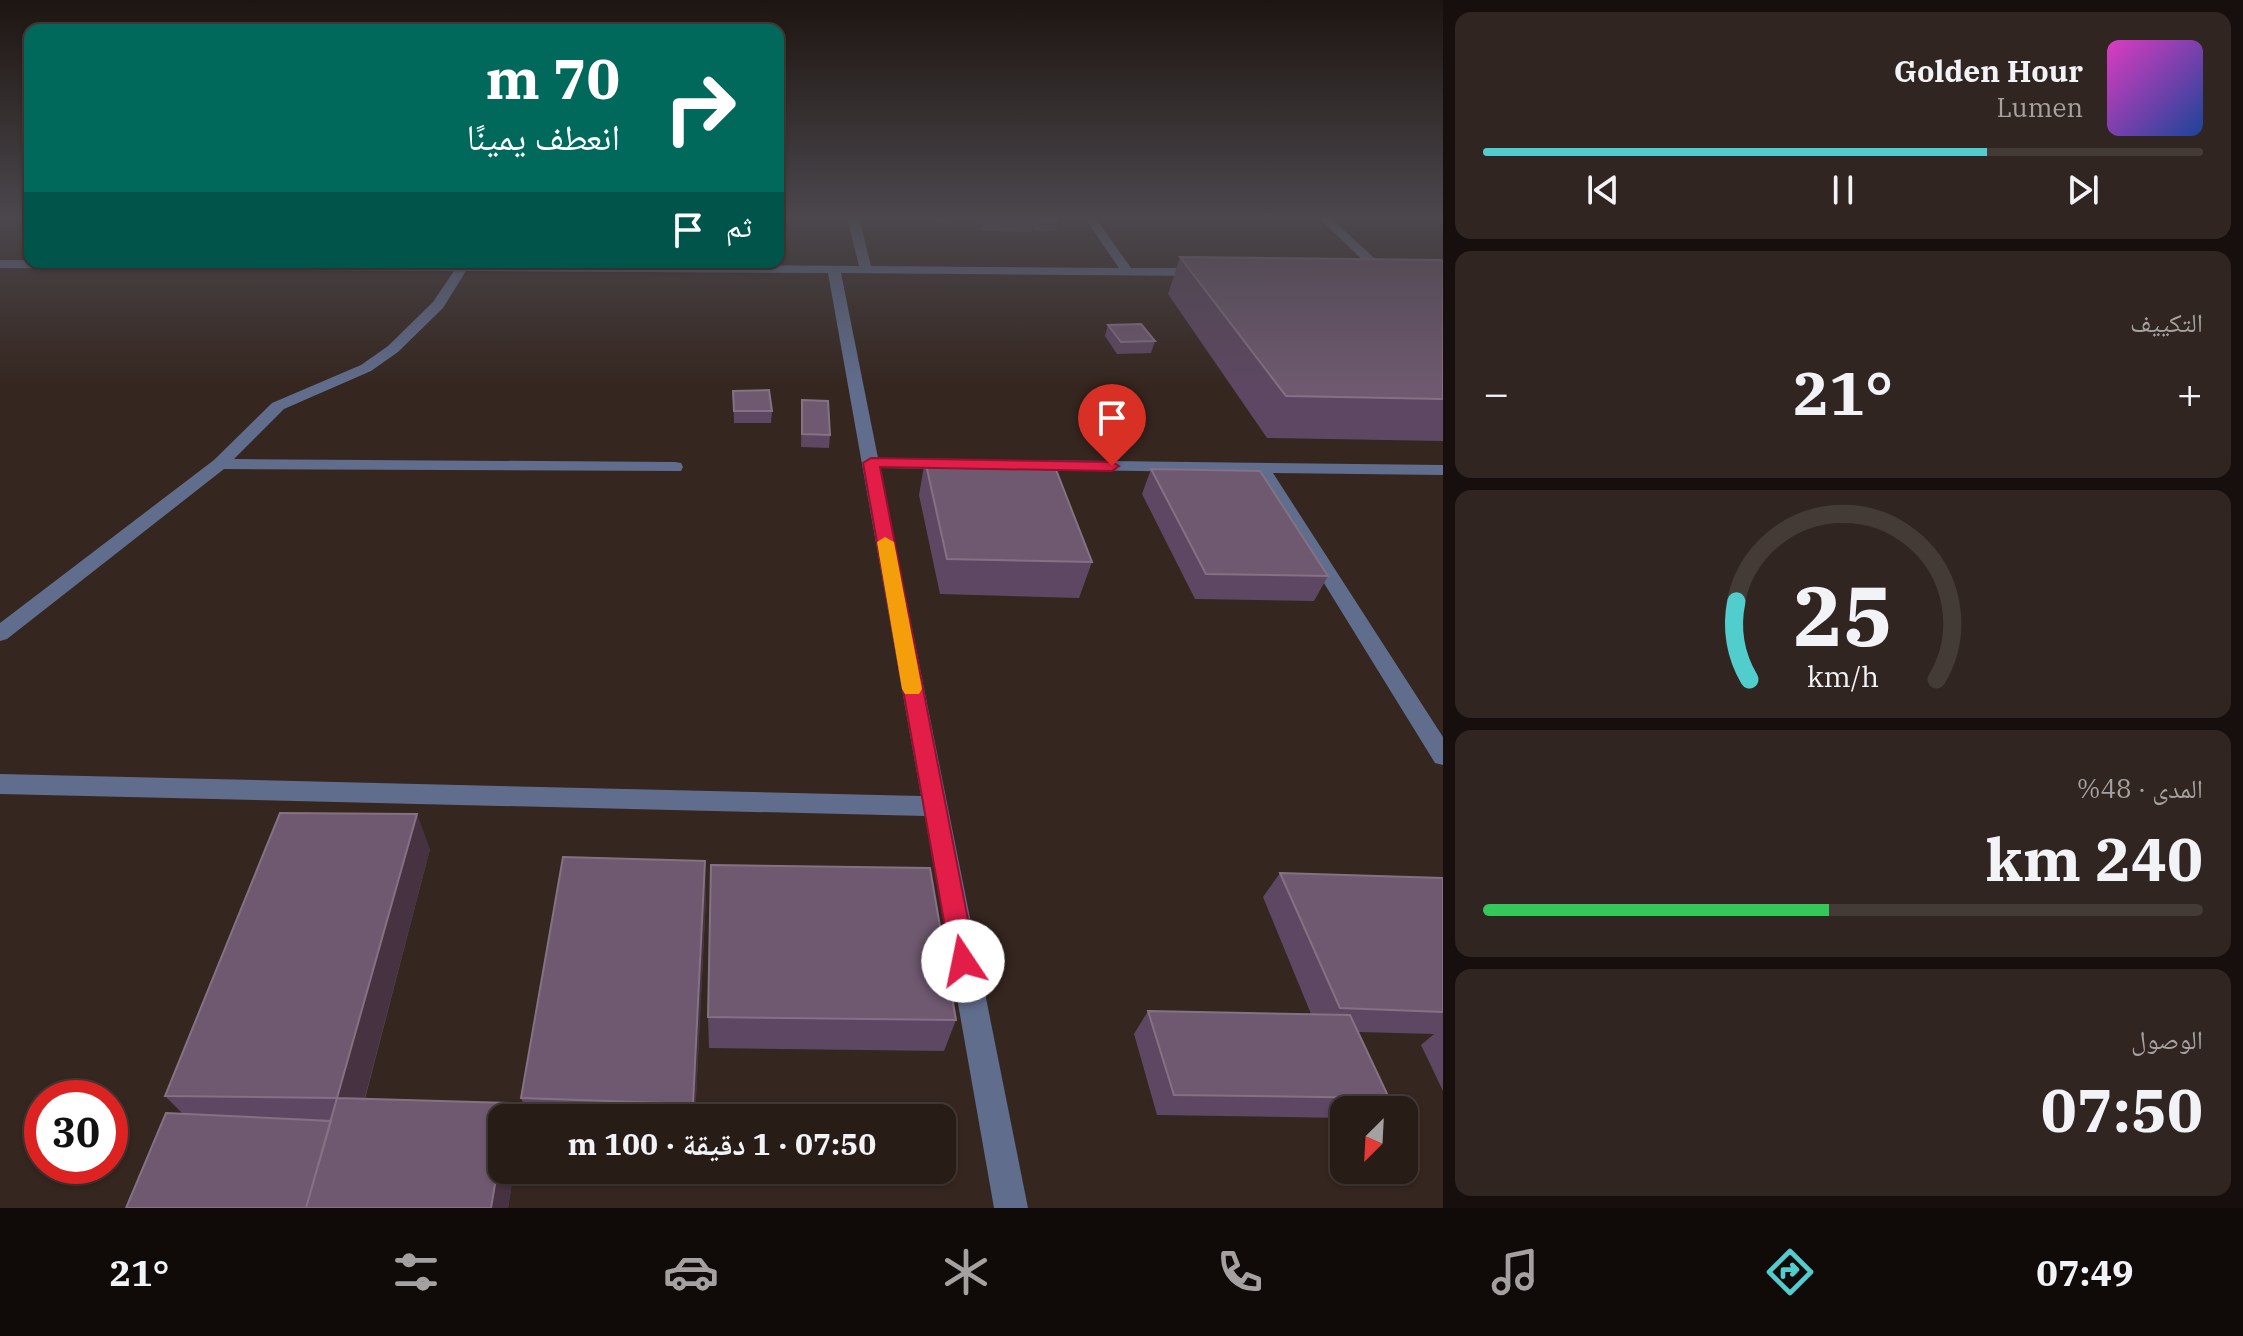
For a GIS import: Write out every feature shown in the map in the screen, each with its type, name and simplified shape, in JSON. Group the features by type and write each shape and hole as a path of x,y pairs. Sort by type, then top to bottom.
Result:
{"street":[{"path":"0,634 220,464 278,406 366,368 393,349 438,305 459,273"},
{"path":"835,273 1011,1208"},
{"path":"1368,274 1399,274"},
{"path":"871,463 965,464"},
{"path":"220,464 675,467"},
{"path":"1012,465 1443,470"},
{"path":"1262,469 1443,756"},
{"path":"0,784 933,806"}],"building":[{"path":"1192,273 1443,273 1443,399 1286,396"},
{"path":"1141,324 1155,341 1121,342 1108,325"},
{"path":"769,390 772,411 734,411 733,391"},
{"path":"802,400 828,401 830,435 802,434"},
{"path":"925,460 1053,462 1092,562 947,559"},
{"path":"1151,469 1260,471 1328,576 1206,574"},
{"path":"280,813 417,814 337,1098 165,1096"},
{"path":"563,857 705,861 693,1104 521,1098"},
{"path":"711,865 930,868 956,1020 708,1017"},
{"path":"1280,873 1443,878 1443,1012 1340,1008"},
{"path":"1148,1011 1350,1015 1388,1096 1330,1097 1174,1095"},
{"path":"337,1098 509,1103 488,1104 488,1184 495,1184 491,1208 306,1208"},
{"path":"166,1113 331,1121 306,1208 126,1208"}],"slow traffic":[{"path":"885,542 912,689"}],"route":[{"path":"963,961 871,463 1112,466"}]}
